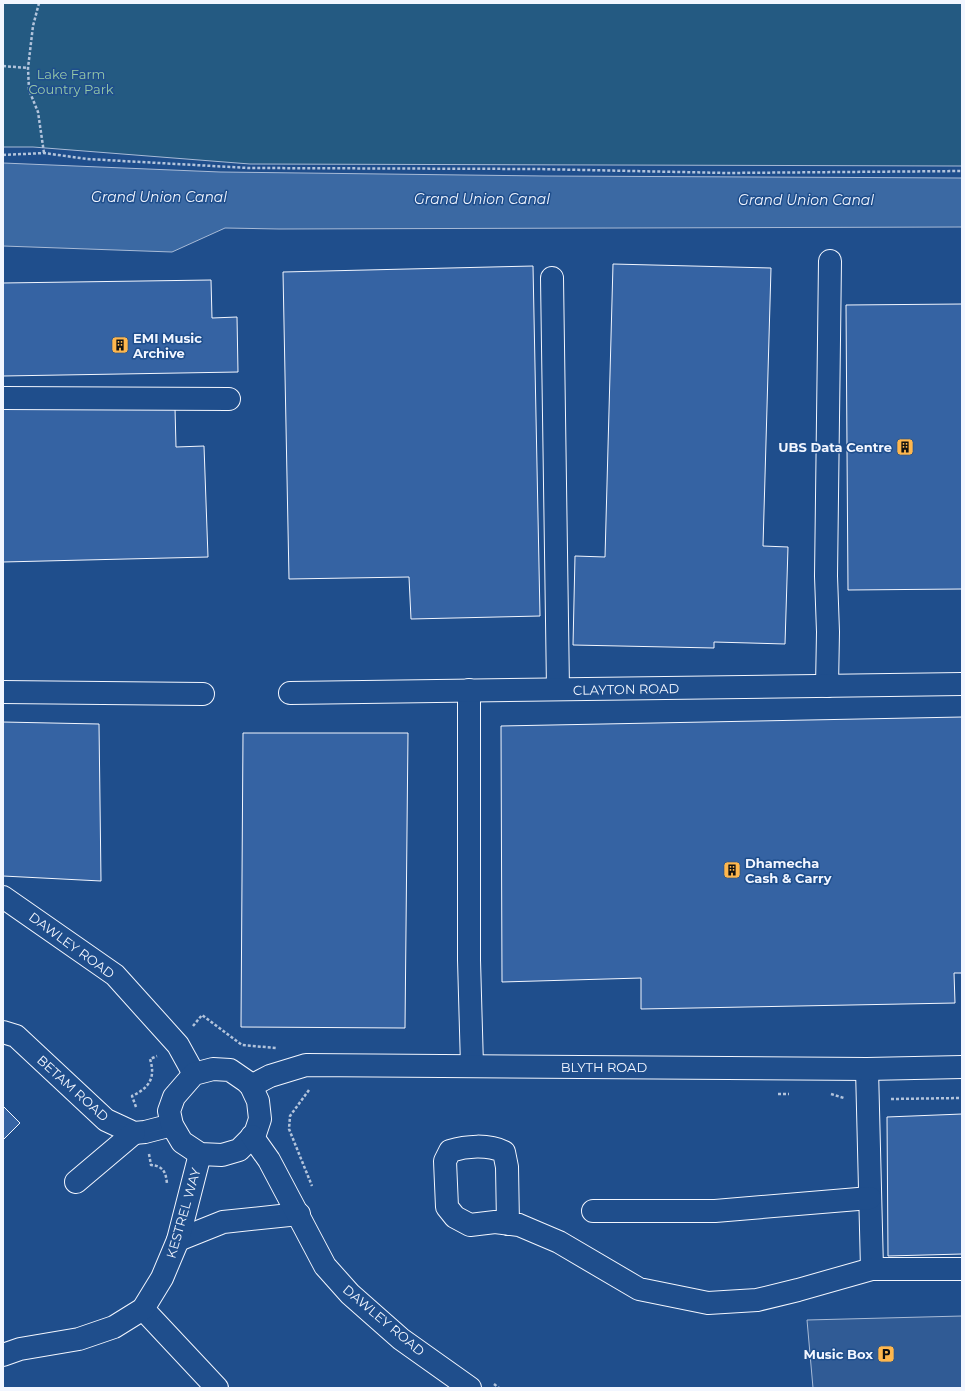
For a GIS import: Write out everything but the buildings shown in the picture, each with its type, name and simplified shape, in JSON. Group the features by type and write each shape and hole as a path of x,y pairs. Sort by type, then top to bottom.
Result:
{"street":[{"path":"827,686 828,632 826,576 830,261"},
{"path":"552,278 558,689"},
{"path":"3,398 229,399"},
{"name":"CLAYTON ROAD","path":"290,693 962,684"},
{"path":"469,690 469,960 472,1066"},
{"path":"3,692 203,694"},
{"name":"DAWLEY ROAD","path":"3,897 115,975 178,1045 194,1074"},
{"name":"BETAM ROAD","path":"3,1032 16,1036 106,1120 134,1133"},
{"name":"BLYTH ROAD","path":"251,1086 270,1076 306,1065 867,1069 962,1067"},
{"path":"213,1069 230,1070 251,1086 258,1101 260,1119 252,1136 239,1150 222,1155 200,1154 182,1142 172,1126 169,1111 174,1097 194,1074 213,1069"},
{"path":"867,1069 872,1269"},
{"path":"76,1182 134,1133 172,1126"},
{"name":"DAWLEY ROAD","path":"252,1136 269,1160 299,1214 325,1266 350,1294 401,1339 470,1388"},
{"name":"KESTREL WAY","path":"3,1355 20,1349 86,1336 114,1327 143,1309 162,1278 178,1240 200,1154"},
{"path":"593,1211 715,1211 870,1198"},
{"path":"178,1240 223,1222 299,1214"},
{"path":"508,1224 519,1225 559,1242 639,1289 708,1303 757,1300 872,1269 962,1269"},
{"path":"143,1309 217,1388"}],"path":[{"path":"39,3 33,26 28,68 29,90 38,112 44,153"},
{"path":"3,66 28,68"},
{"path":"3,155 44,153 87,158 250,168 530,169 727,173 962,171"},
{"path":"132,1096 141,1091 152,1077 153,1068 150,1059 178,1045 202,1015 242,1045 283,1048"},
{"path":"314,1192 289,1129 290,1116 310,1089 316,1088"},
{"path":"775,1094 796,1094"},
{"path":"828,1094 846,1099 962,1098"},
{"path":"493,1383 499,1388"}],"green space":[{"name":"Lake Farm Country Park","path":"3,3 962,3 962,166 250,164 33,147 3,147"}],"shaded area":[{"name":"Music Box","path":"962,1316 962,1388 813,1388 807,1320"}],"water":[{"name":"Grand Union Canal","path":"3,163 220,172 545,176 962,178 962,227 225,228 172,252 3,246"}],"place":[{"name":"EMI Music Archive","path":"120,345"},
{"name":"UBS Data Centre","path":"905,447"},
{"name":"Dhamecha Cash & Carry","path":"732,870"},
{"name":"Music Box","path":"886,1354"}]}
